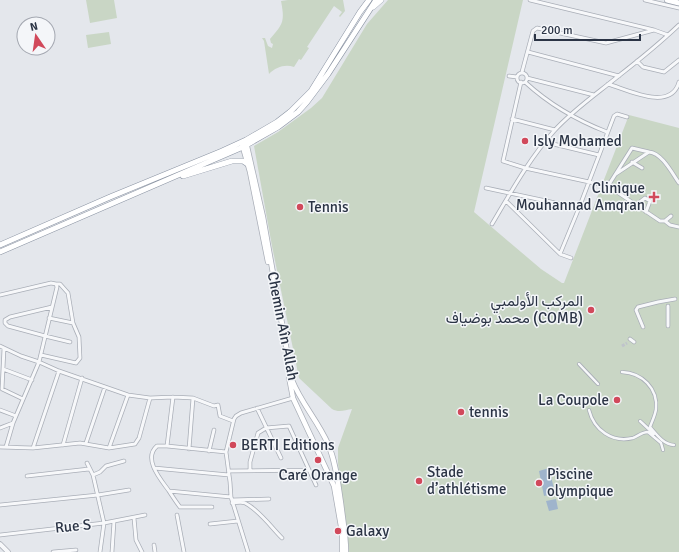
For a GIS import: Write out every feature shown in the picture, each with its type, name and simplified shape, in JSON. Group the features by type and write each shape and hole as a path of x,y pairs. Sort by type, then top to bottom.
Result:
{"main road":[{"path":"0,245 244,143 277,122 290,112 306,96 325,70 360,12 369,0"},
{"path":"0,252 172,178 278,127 298,112 308,102 376,0"},
{"path":"366,13 381,0"},
{"path":"667,0 677,2"},
{"name":"Chemin Aîn Allah","path":"244,143 293,398 334,486 342,532 342,552"},
{"name":"Chemin Aîn Allah","path":"244,143 263,217 291,372 300,397 330,449 335,468 344,522 346,552"},
{"path":"172,178 202,171 232,161 242,162 249,165"},
{"path":"293,398 300,397"},
{"path":"328,472 335,468"}],"street":[{"path":"530,0 654,30 668,35"},
{"path":"645,0 679,8"},
{"path":"492,224 525,168 555,130 594,95 619,76 679,25"},
{"path":"518,77 522,72 533,31 535,29 538,28 606,43 654,30"},
{"path":"528,52 619,76"},
{"path":"637,61 643,67 664,72 679,60"},
{"path":"522,72 527,78 594,95"},
{"path":"509,76 518,77 518,79 542,98 570,116 607,132"},
{"path":"527,78 523,82 512,119 503,161 525,168 603,185"},
{"path":"608,84 658,98 673,94 679,82"},
{"path":"560,254 615,114 626,117"},
{"path":"512,119 555,130"},
{"path":"545,142 598,155"},
{"path":"679,183 657,154 654,152 632,148 608,186 660,221 665,221 670,225 679,227"},
{"path":"615,175 648,152"},
{"path":"632,162 642,168"},
{"path":"486,188 579,208"},
{"path":"636,205 645,198 650,201 646,212"},
{"path":"506,201 560,254 571,258"},
{"path":"665,221 671,216"},
{"path":"0,295 53,282 61,285 68,293 73,323 79,336 80,358 77,362 41,355"},
{"path":"6,447 13,423 40,362 56,284"},
{"path":"643,327 636,310 638,307 675,299"},
{"path":"668,306 668,326"},
{"path":"52,307 10,317 5,321 8,326 70,342"},
{"path":"49,318 73,323"},
{"path":"630,339 634,342"},
{"path":"0,346 59,371 128,395 150,398 193,398 214,406 218,405 220,416 233,421"},
{"path":"4,348 2,389 23,399"},
{"path":"579,364 598,384"},
{"path":"3,369 32,380"},
{"path":"34,448 59,371"},
{"path":"622,372 639,376 644,379 651,388 655,398 656,410 650,427 662,444 663,450"},
{"path":"63,445 82,378"},
{"path":"86,443 104,387"},
{"path":"109,448 128,395"},
{"path":"167,446 172,397"},
{"path":"0,447 34,448 86,443 109,448 136,444 150,398"},
{"path":"188,448 193,398"},
{"path":"248,552 232,500 226,452 233,421 239,413 293,398"},
{"path":"256,408 281,458"},
{"path":"0,410 16,416"},
{"path":"589,410 593,422 602,432 607,435 620,439 627,439 647,432 656,436"},
{"path":"640,421 656,436 665,442 674,445"},
{"path":"0,428 13,423"},
{"path":"250,470 250,462 258,433 266,428 289,426 316,485"},
{"path":"209,451 214,430"},
{"path":"212,507 180,507 160,481 154,468 152,460 155,448 157,446 167,446 226,452"},
{"path":"93,474 100,472 106,466 124,461"},
{"path":"87,463 93,474 104,523 100,552"},
{"path":"154,468 229,473 250,470 309,470"},
{"path":"27,476 90,469"},
{"path":"0,505 98,495 128,490"},
{"path":"169,491 242,502 256,511 282,538"},
{"path":"232,500 268,499"},
{"name":"Rue S","path":"0,535 104,523 145,515"},
{"path":"177,515 184,552"},
{"path":"134,518 136,540 142,552"},
{"path":"112,552 114,521"},
{"path":"210,524 238,521"},
{"path":"0,544 8,552"},
{"path":"154,545 155,552"},
{"path":"53,552 76,550"}],"green space":[{"path":"86,0 114,0 117,18 90,23"},
{"path":"343,0 345,11 340,17 339,16 342,12 334,6 307,47 309,48 301,60 299,59 294,67 281,67 269,74 264,41 262,38 265,38 268,46 272,48 273,44 271,43 270,39 278,30 283,18 281,1"},
{"path":"388,0 523,0 474,212 541,269 562,283 564,283 629,115 679,128 679,552 349,552 338,463 338,448 352,409 340,411 332,409 299,378 272,246 254,146 278,132 322,98 367,24"},
{"path":"109,32 111,44 88,48 86,35"}],"water":[{"path":"549,468 555,493 544,496 539,471"},
{"path":"556,499 558,509 549,511 546,501"}],"tunnel":[{"path":"622,346 627,343"}],"place":[{"name":"Isly Mohamed","path":"525,141"},
{"name":"Clinique Mouhannad Amqran","path":"654,197"},
{"name":"Tennis","path":"300,207"},
{"name":"المركب الأولمبي محمد بوضياف (COMB)","path":"591,310"},
{"name":"La Coupole","path":"617,400"},
{"name":"tennis","path":"461,412"},
{"name":"BERTI Editions","path":"233,445"},
{"name":"Caré Orange","path":"318,460"},
{"name":"Stade d’athlétisme","path":"419,481"},
{"name":"Piscine olympique","path":"539,483"},
{"name":"Galaxy","path":"338,531"}]}
